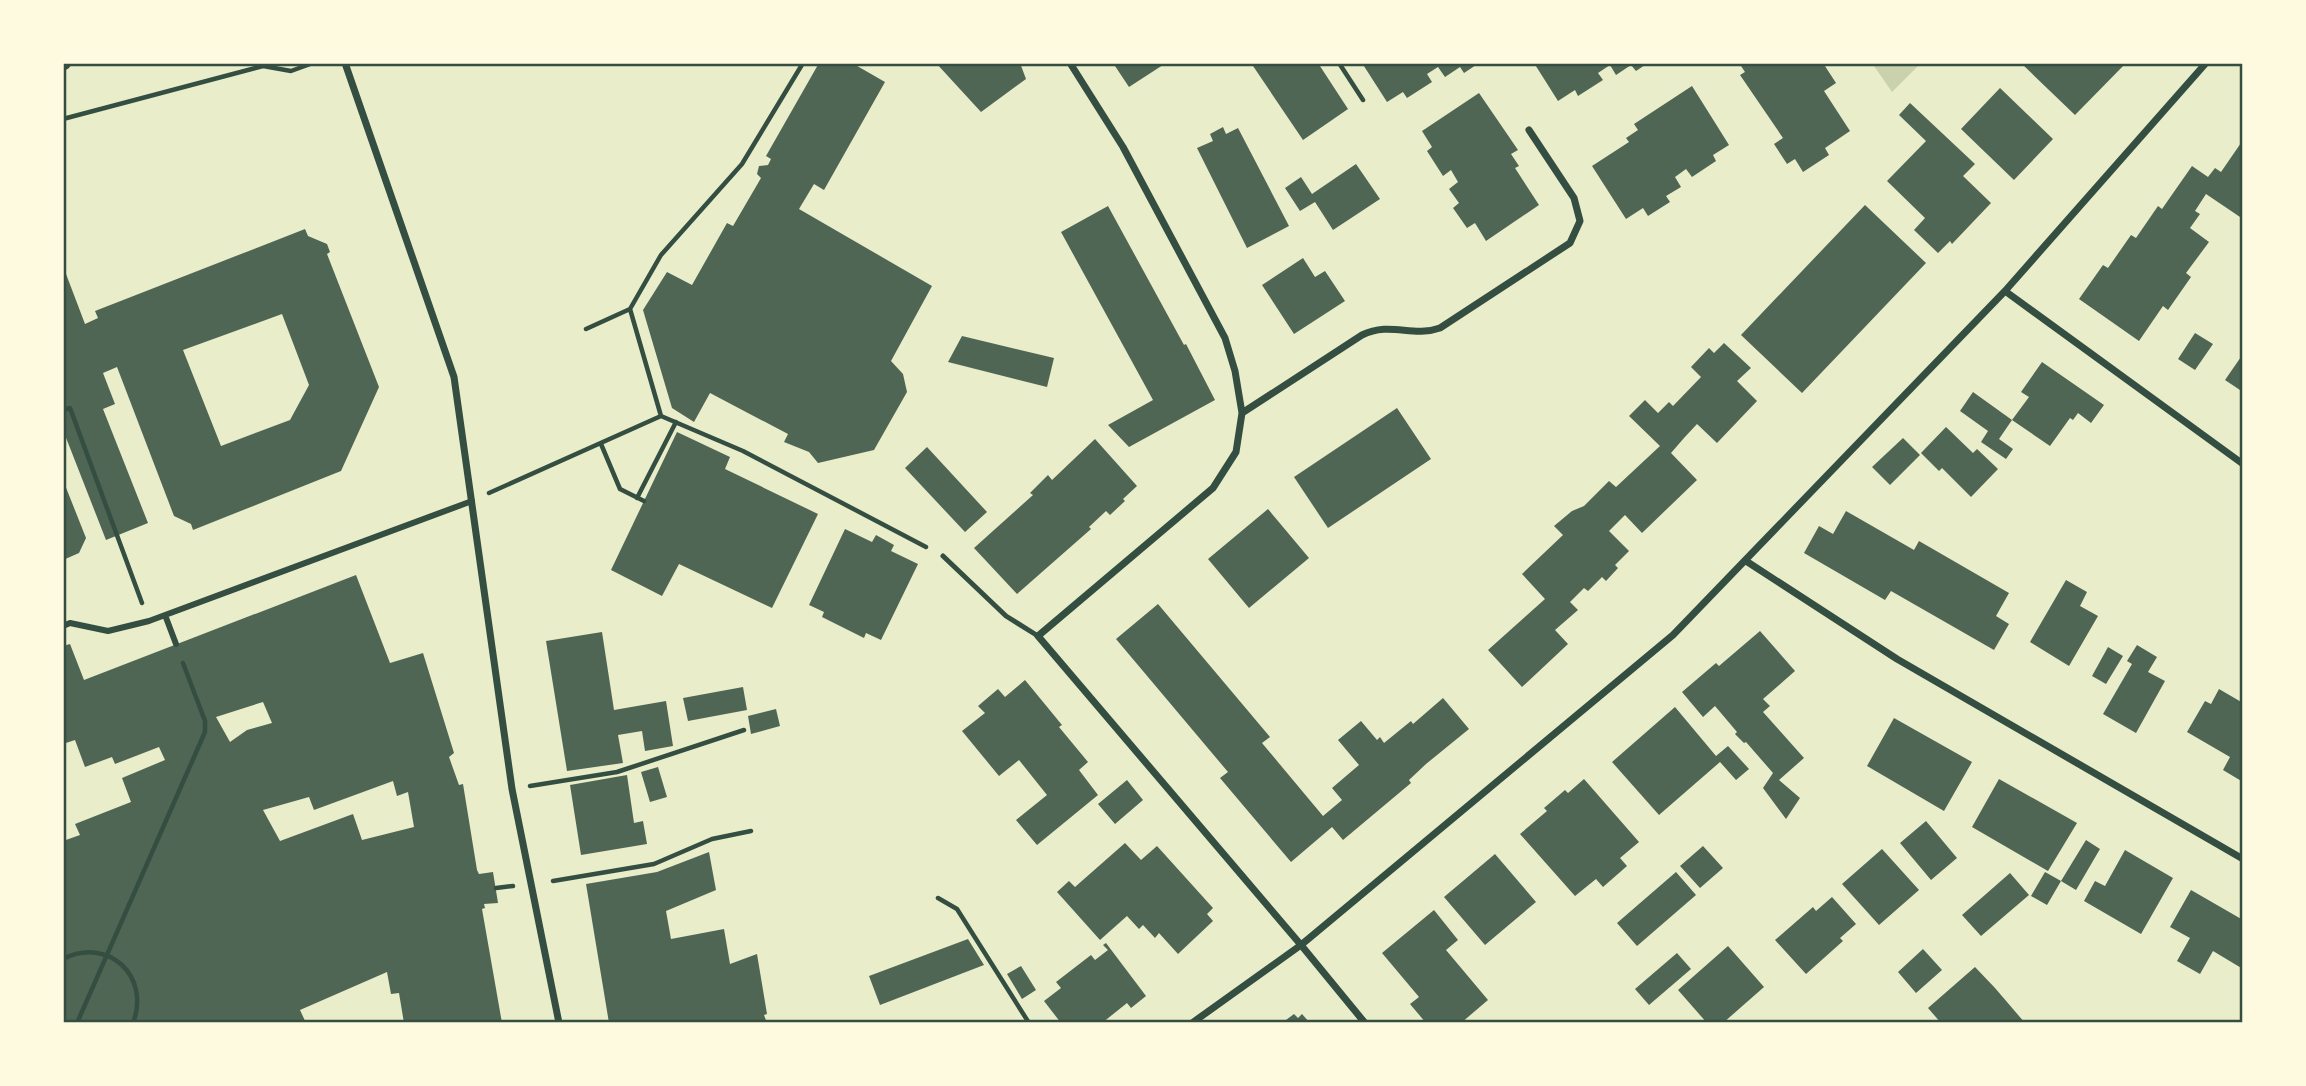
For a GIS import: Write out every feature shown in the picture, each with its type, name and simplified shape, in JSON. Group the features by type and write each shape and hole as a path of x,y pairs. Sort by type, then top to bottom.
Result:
{"street":[{"path":"345,63 454,377 512,789 559,1023"},
{"path":"1070,63 1124,147 1225,338 1235,371 1242,413 1236,452 1213,488 1038,636 1365,1023"},
{"path":"1192,1023 1301,945 1673,635 2005,291 2206,63"},
{"path":"1242,413 1375,328 1428,333 1440,328 1570,243 1580,221 1574,198 1529,130"},
{"path":"2005,291 2243,464"},
{"path":"63,626 70,623 108,631 149,621 472,501"},
{"path":"1746,561 1897,659 2243,859"},
{"path":"165,615 176,644"}],"lane":[{"path":"943,556 1006,616 1038,636"}],"path":[{"path":"63,119 263,66 291,71 313,63"},
{"path":"586,329 630,309 661,256 742,164 803,63"},
{"path":"1339,63 1363,100"},
{"path":"630,309 661,416"},
{"path":"63,410 70,408 149,621"},
{"path":"472,501 661,416 743,452 943,556"},
{"path":"638,498 676,422"},
{"path":"601,443 620,489 644,501"},
{"path":"77,1023 205,732 205,721 176,644"},
{"path":"512,789 617,772 744,730"},
{"path":"532,884 654,864 712,839 751,831"},
{"path":"938,898 957,909 1029,1023"},
{"path":"63,958 73,953 90,951 107,955 120,963 130,975 136,990 137,1006 132,1023"},
{"path":"63,958 74,953 91,951 108,955 121,964 131,976 137,991 138,1006 132,1023"}],"green space":[{"path":"1872,63 1921,63 1892,92"}],"building":[{"path":"819,63 852,63 885,82 824,190 814,184 799,209 932,286 891,361 903,374 907,392 874,450 818,463 809,452 784,442 788,434 710,393 694,422 672,408 643,310 667,272 692,285 727,223 733,226 761,178 757,174 759,166 768,165 771,159 766,156"},
{"path":"936,63 1020,63 1026,79 981,112"},
{"path":"1113,63 1166,63 1129,87"},
{"path":"1251,63 1318,63 1348,109 1303,140"},
{"path":"1362,63 1479,63 1464,73 1460,67 1445,77 1438,67 1427,74 1432,82 1407,98 1403,92 1387,102"},
{"path":"1534,63 1648,63 1636,71 1631,65 1616,75 1610,65 1598,73 1603,80 1578,96 1575,90 1558,101"},
{"path":"1739,63 1823,63 1836,83 1824,91 1850,131 1825,148 1829,155 1803,172 1795,159 1787,164 1774,144 1783,138 1740,75 1745,72"},
{"path":"2126,63 2075,115 2023,65"},
{"path":"1692,86 1729,145 1713,155 1716,161 1692,177 1686,169 1675,177 1681,187 1666,196 1670,202 1648,216 1643,208 1626,219 1592,166 1629,142 1626,138 1638,130 1634,124"},
{"path":"2000,88 2053,139 2014,180 1961,129"},
{"path":"1479,93 1518,150 1511,154 1519,166 1515,168 1539,205 1486,241 1475,223 1467,228 1453,208 1459,203 1449,189 1458,182 1451,170 1443,176 1427,151 1432,147 1422,131"},
{"path":"1910,103 1975,164 1963,176 1991,203 1952,244 1950,241 1938,253 1914,230 1925,218 1887,181 1926,141 1899,115"},
{"path":"1223,127 1226,134 1238,128 1289,226 1247,248 1197,148 1213,141 1210,134"},
{"path":"2243,140 2243,219 2206,194 2195,211 2200,214 2190,228 2209,242 2186,273 2191,277 2168,310 2163,306 2139,341 2079,299 2103,265 2108,268 2131,235 2136,238 2158,206 2162,209 2192,166 2208,177 2215,168 2221,172"},
{"path":"1356,164 1380,199 1333,230 1315,202 1300,211 1285,188 1301,177 1312,194"},
{"path":"1865,205 1926,263 1802,393 1741,335"},
{"path":"1108,206 1215,400 1129,447 1108,425 1153,400 1061,232"},
{"path":"305,229 308,236 327,244 330,252 327,254 379,387 341,471 193,530 191,524 174,516 117,367 103,373 115,404 103,409 148,523 106,540 63,430 63,266 85,324 98,318 95,311","holes":["282,314 309,385 290,420 221,446 183,350"]},
{"path":"1303,258 1315,277 1325,271 1345,301 1294,334 1262,285"},
{"path":"2195,333 2213,344 2195,370 2178,359"},
{"path":"962,336 1054,358 1047,387 948,362"},
{"path":"1724,343 1751,368 1737,381 1757,401 1717,443 1697,424 1671,453 1697,480 1642,533 1625,515 1609,531 1629,551 1615,565 1618,568 1606,581 1602,577 1588,591 1584,588 1570,602 1578,610 1555,630 1568,644 1522,687 1488,650 1545,599 1522,574 1563,535 1554,526 1572,511 1584,506 1609,481 1616,487 1660,446 1629,416 1645,400 1658,413 1669,402 1673,406 1701,377 1691,367 1709,348 1714,353"},
{"path":"2243,354 2243,392 2225,380"},
{"path":"2042,362 2104,405 2091,423 2078,413 2073,420 2070,418 2050,446 2012,420 2029,397 2021,392"},
{"path":"1973,392 2012,420 1999,439 2013,449 2006,459 1981,442 1988,431 1960,411"},
{"path":"1397,408 1431,459 1328,528 1294,477"},
{"path":"1946,427 1973,453 1977,449 1998,469 1971,497 1942,468 1939,471 1921,453"},
{"path":"677,432 730,457 725,469 818,514 772,608 679,564 662,596 611,570"},
{"path":"1903,438 1920,455 1890,485 1872,467"},
{"path":"1095,439 1137,486 1110,515 1106,511 1089,527 1091,529 1017,594 974,548 1033,495 1030,493 1048,475 1052,480"},
{"path":"927,447 987,512 965,532 905,468"},
{"path":"63,480 86,538 79,553 63,560"},
{"path":"1268,509 1309,558 1249,608 1208,559"},
{"path":"1846,511 1914,550 1919,541 2009,593 1996,616 2009,624 1994,650 1891,591 1885,600 1804,553 1819,526 1833,534"},
{"path":"845,529 872,542 876,535 894,545 891,551 918,564 881,640 866,633 864,638 822,617 824,612 809,605"},
{"path":"356,575 390,663 423,653 454,753 449,757 459,785 463,784 477,870 479,874 493,872 498,903 484,904 485,908 482,909 502,1023 404,1023 399,993 391,994 387,972 300,1010 306,1023 63,1023 63,841 80,835 75,824 131,802 122,778 165,760 159,747 115,764 112,757 85,767 75,740 63,744 63,646 70,644 84,680","holes":["263,702 272,723 247,730 230,742 216,717","393,781 397,796 408,792 414,827 362,840 353,814 280,841 263,810 309,797 314,810"]},
{"path":"2066,580 2087,592 2080,606 2098,616 2069,666 2030,642"},
{"path":"1158,604 1270,737 1262,743 1323,816 1342,800 1332,788 1359,765 1338,740 1361,721 1377,740 1380,737 1384,743 1411,721 1413,724 1443,698 1469,729 1426,764 1409,780 1411,783 1343,840 1332,827 1291,862 1220,778 1228,772 1116,639"},
{"path":"1760,631 1795,671 1763,699 1770,706 1763,712 1804,758 1779,780 1800,798 1786,819 1763,788 1773,773 1746,742 1735,734 1737,732 1715,706 1703,717 1682,692 1716,663 1719,666"},
{"path":"602,632 614,710 666,701 673,746 645,751 642,731 618,735 623,763 567,771 546,641"},
{"path":"2137,645 2157,657 2148,672 2165,681 2136,733 2103,714 2132,664 2127,661"},
{"path":"2108,647 2123,656 2106,684 2092,676"},
{"path":"1025,680 1088,762 1079,770 1098,795 1037,845 1016,820 1047,795 1019,760 999,776 962,731 985,713 978,706 998,689 1005,697"},
{"path":"743,687 747,710 688,721 683,698"},
{"path":"2219,689 2243,703 2243,735 2240,740 2243,741 2243,782 2223,770 2230,757 2187,732 2205,701 2211,704"},
{"path":"1675,707 1716,756 1728,746 1749,769 1736,780 1720,762 1659,815 1612,762"},
{"path":"776,709 780,726 751,734 748,716"},
{"path":"1894,718 1972,762 1944,811 1867,766"},
{"path":"658,767 667,797 650,802 641,772"},
{"path":"627,775 634,823 643,821 647,844 581,855 570,785"},
{"path":"1584,779 1639,842 1620,858 1627,866 1603,887 1596,879 1575,896 1520,834 1547,811 1544,808 1565,790 1568,793"},
{"path":"1999,779 2077,823 2048,871 1972,827"},
{"path":"1127,780 1143,800 1115,824 1098,804"},
{"path":"1926,821 1957,858 1931,880 1900,843"},
{"path":"2086,840 2100,849 2076,890 2061,881"},
{"path":"1125,843 1141,860 1157,846 1213,908 1207,914 1213,921 1178,954 1159,933 1155,938 1143,925 1139,929 1127,916 1100,940 1057,892 1069,881 1075,887"},
{"path":"1703,846 1723,868 1700,888 1680,866"},
{"path":"1882,849 1919,890 1879,925 1842,884"},
{"path":"2125,850 2173,878 2141,934 2084,901 2095,881 2105,886"},
{"path":"709,852 716,890 666,911 671,939 724,929 730,964 757,954 767,1023 609,1023 586,884 657,872"},
{"path":"1495,854 1536,902 1485,945 1444,897"},
{"path":"1676,872 1696,895 1637,946 1617,923"},
{"path":"2045,872 2061,881 2047,905 2031,896"},
{"path":"2010,873 2029,895 1981,936 1962,915"},
{"path":"2191,890 2243,920 2243,969 2213,951 2200,974 2177,961 2190,938 2170,927"},
{"path":"1832,897 1856,924 1840,938 1843,941 1806,974 1775,940 1813,907 1816,911"},
{"path":"1434,910 1458,940 1446,950 1488,1000 1461,1023 1426,1023 1410,1004 1419,997 1382,953"},
{"path":"968,939 984,965 880,1005 869,976"},
{"path":"1106,943 1146,996 1131,1008 1127,1003 1102,1023 1061,1023 1044,1001 1061,988 1056,982 1091,955 1095,960 1108,950 1103,945"},
{"path":"1728,946 1764,987 1723,1023 1707,1023 1678,990"},
{"path":"1923,949 1942,970 1916,993 1898,972"},
{"path":"1677,953 1691,969 1649,1005 1635,989"},
{"path":"1021,966 1036,990 1022,999 1007,974"},
{"path":"1975,967 2025,1023 1941,1023 1928,1008"},
{"path":"1294,1014 1298,1018 1302,1014 1310,1023 1282,1023"}]}
